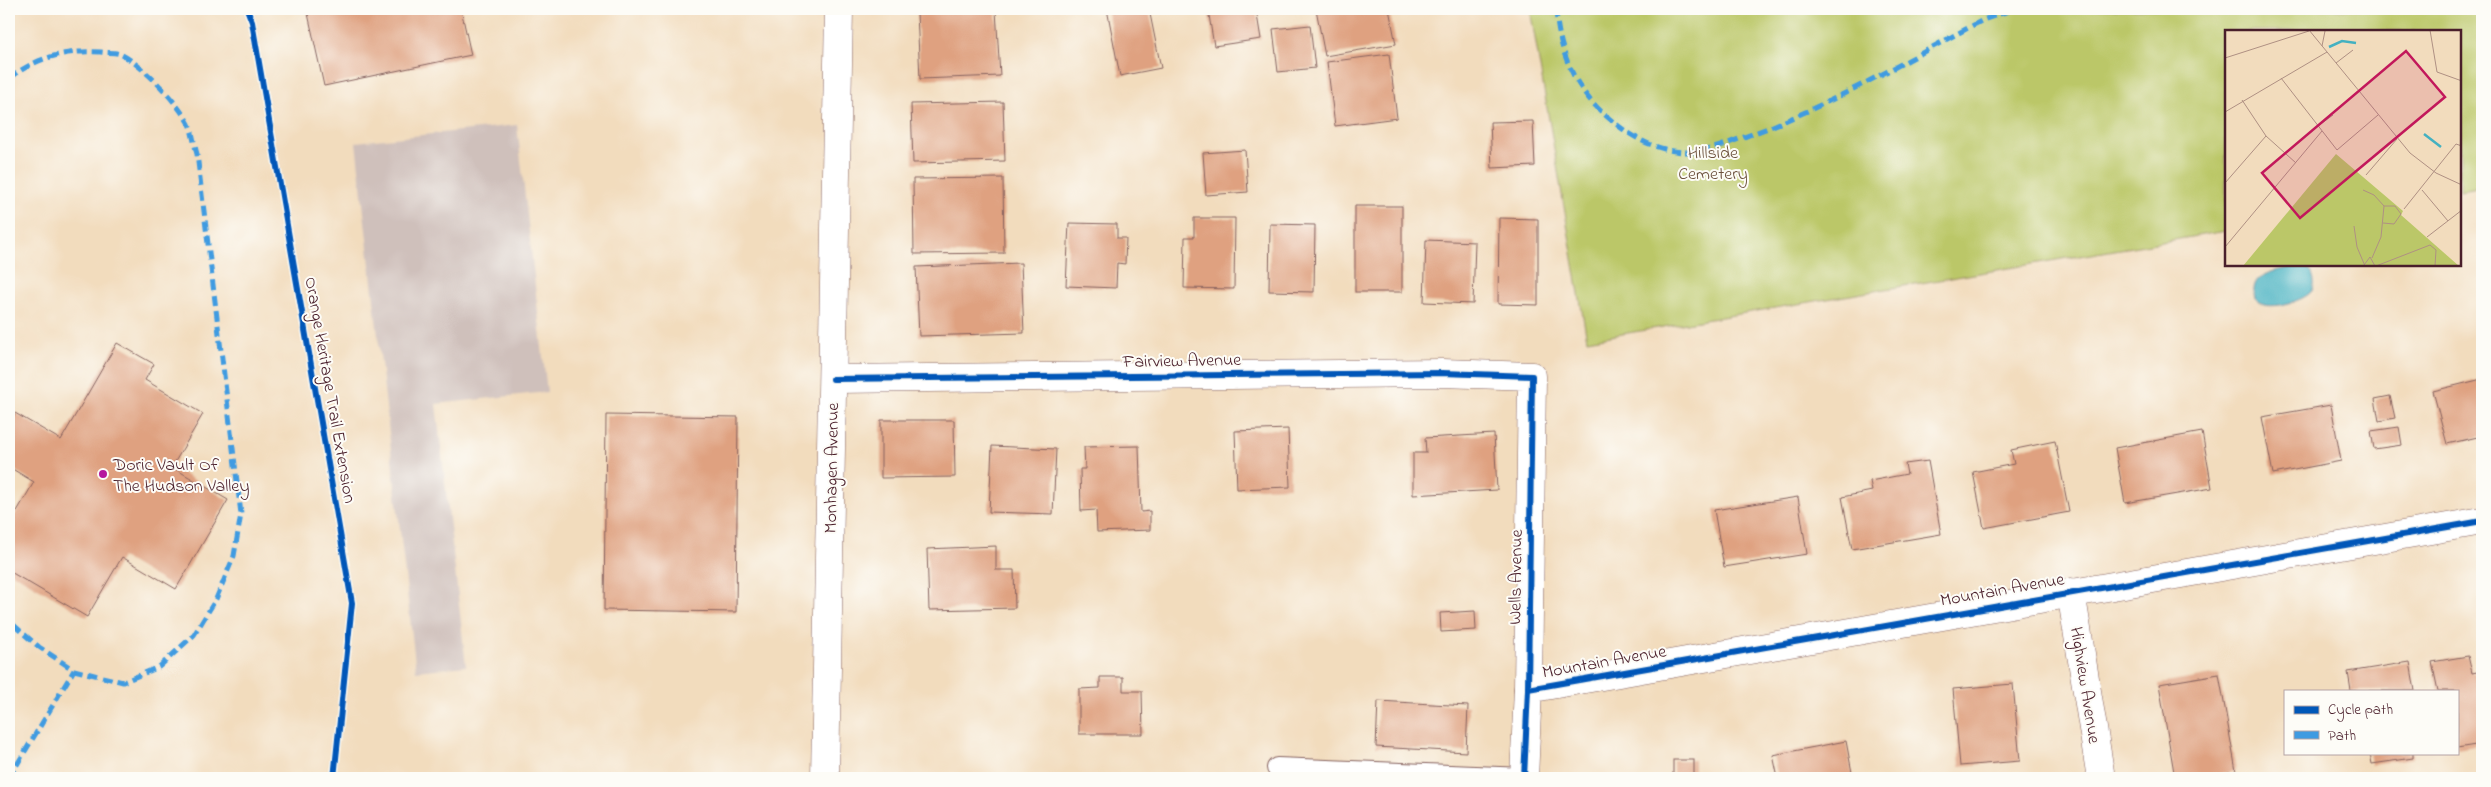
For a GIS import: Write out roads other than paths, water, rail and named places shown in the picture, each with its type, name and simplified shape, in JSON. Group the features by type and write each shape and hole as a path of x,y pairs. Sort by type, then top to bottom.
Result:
{"street":[{"name":"Monhagen Avenue","path":"826,778 839,9"},
{"name":"Fairview Avenue","path":"833,379 1442,373 1532,376"},
{"name":"Wells Avenue","path":"1524,778 1528,689 1532,376"},
{"name":"Mountain Avenue","path":"1528,689 2482,521"},
{"name":"Highview Avenue","path":"2071,592 2101,778"}],"lane":[{"path":"1277,768 1524,778"}],"water":[{"path":"2295,266 2304,267 2312,273 2314,287 2311,292 2296,301 2276,306 2264,305 2255,299 2255,283 2259,278 2272,272"}],"place":[{"name":"Doric Vault Of The Hudson Valley","path":"103,474"}],"park label":[{"name":"Hillside Cemetery","path":"1713,162"}]}
